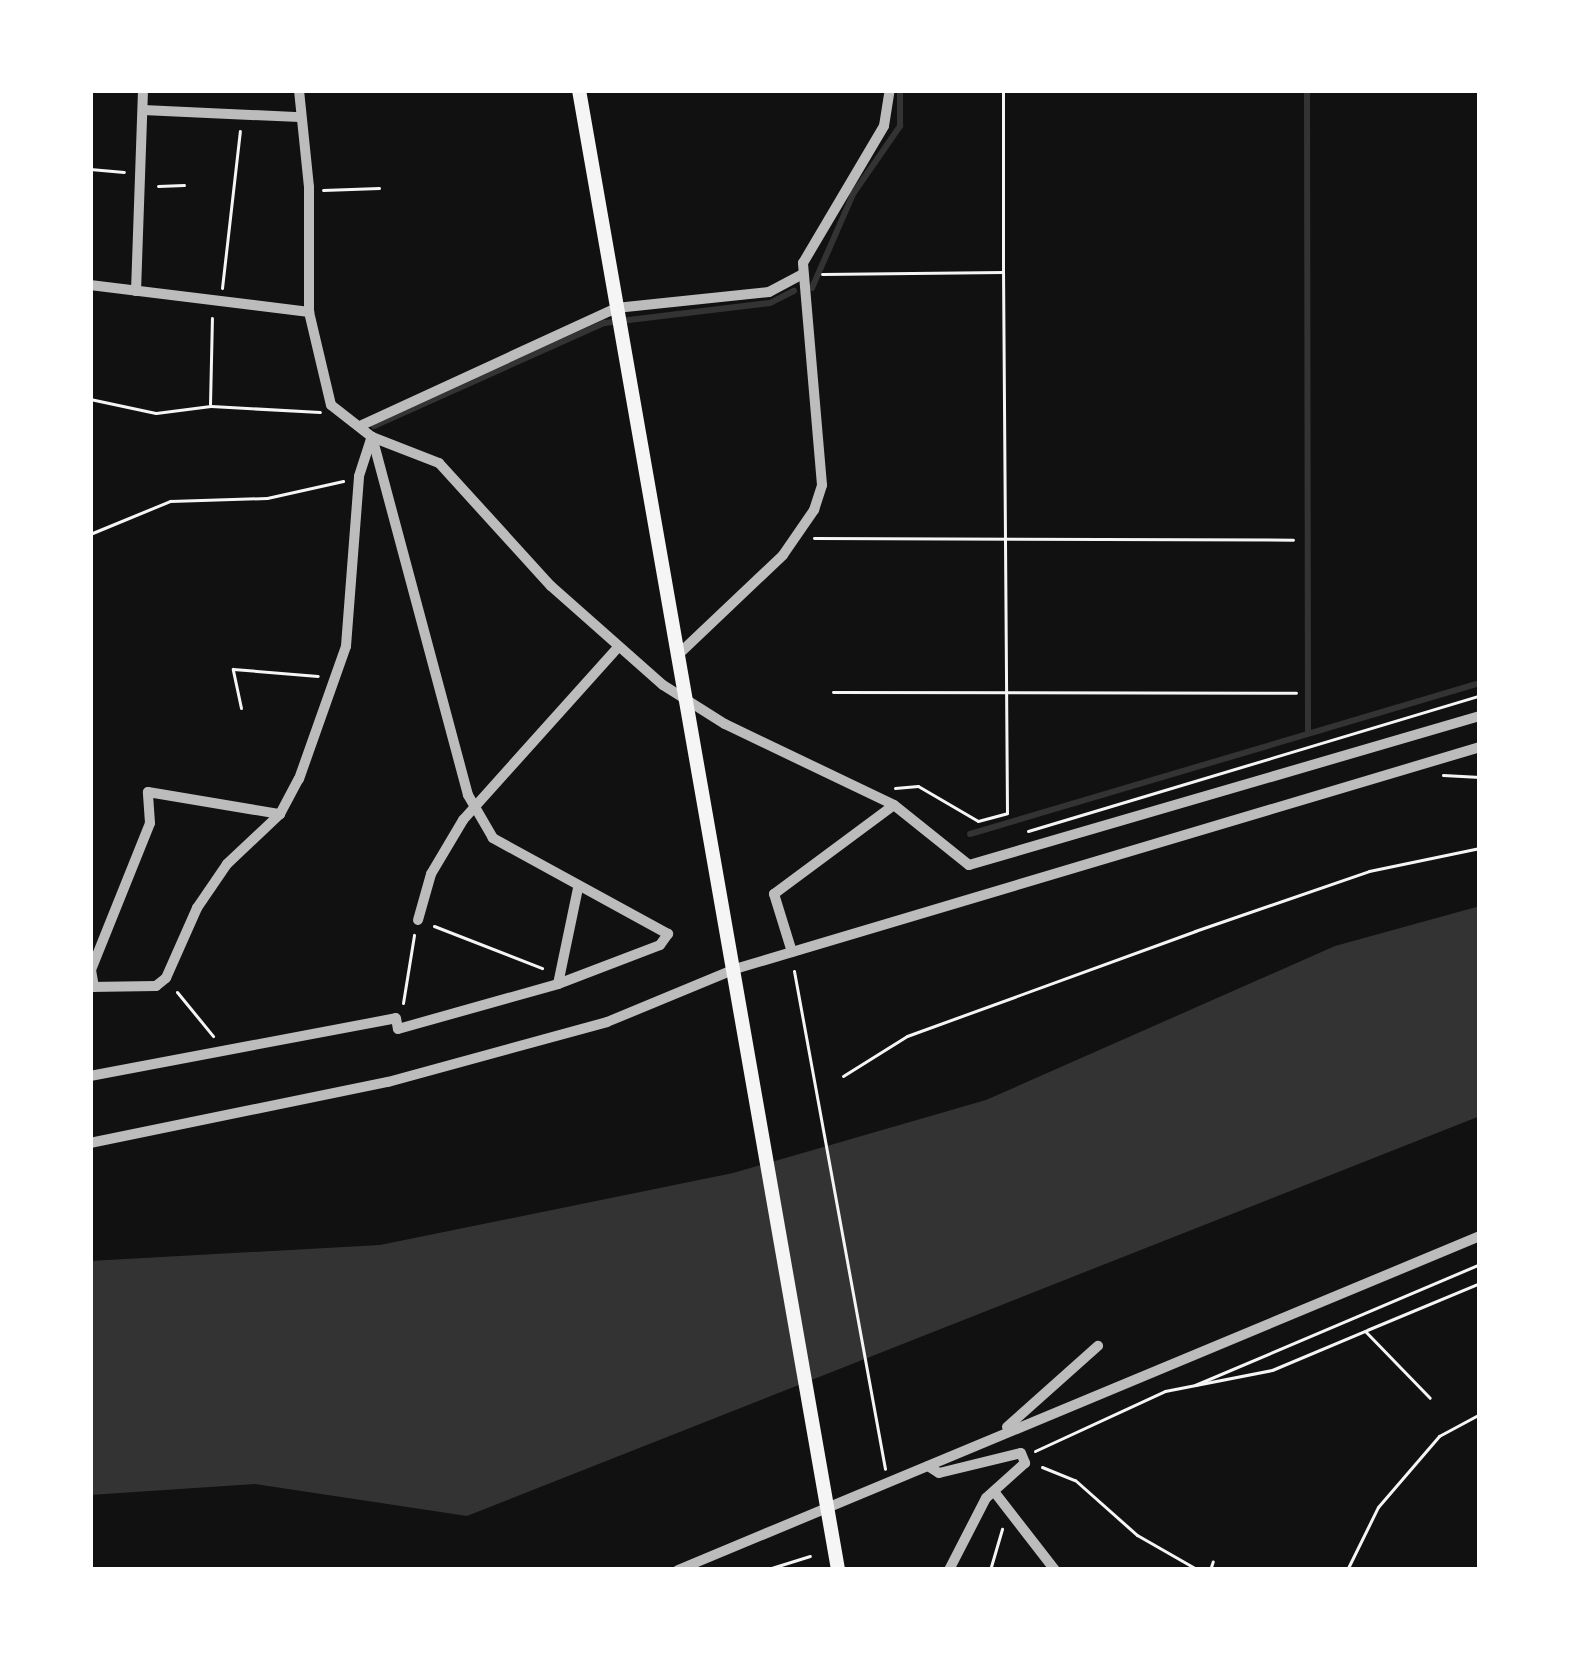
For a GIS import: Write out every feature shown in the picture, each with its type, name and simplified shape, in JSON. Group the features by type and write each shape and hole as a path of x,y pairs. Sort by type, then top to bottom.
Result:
{"main road":[{"path":"579,90 682,651 685,696 828,1491 838,1570"}],"street":[{"path":"136,291 144,180 143,90"},
{"path":"90,1076 396,1018 398,1029 660,945 668,934 493,838 476,809 372,437 362,425 341,419 309,312 309,187 298,90"},
{"path":"362,425 618,316 769,292 802,274 884,126 890,90"},
{"path":"143,110 300,117"},
{"path":"682,651 797,538 822,485 802,274"},
{"path":"90,286 309,312"},
{"path":"280,814 148,792 150,823 91,970 92,987 161,982 227,864 280,814 332,675 357,583 359,476 372,437"},
{"path":"372,437 439,463 618,647 685,696 725,724 894,806 969,866 986,866 1480,716"},
{"path":"418,920 431,874 476,809 618,647"},
{"path":"90,1143 388,1082 607,1022 736,975 1480,746"},
{"path":"792,958 774,894 894,806"},
{"path":"557,979 578,888"},
{"path":"678,1570 830,1510 1005,1429 1480,1236"},
{"path":"1005,1429 1020,1408 1098,1346"},
{"path":"928,1466 939,1473 1021,1454 1025,1463 996,1494 986,1498 949,1570"},
{"path":"996,1494 1054,1570"}],"path":[{"path":"866,792 918,786 978,821 1007,813 1003,90"},
{"path":"211,406 217,300 241,117"},
{"path":"90,169 184,185"},
{"path":"309,187 379,188"},
{"path":"825,274 1003,272"},
{"path":"90,399 156,413 211,406 276,406 341,419"},
{"path":"90,534 170,501 298,494 359,476"},
{"path":"797,538 1293,540"},
{"path":"241,708 233,669 332,675"},
{"path":"833,692 1296,693"},
{"path":"1019,835 1480,695"},
{"path":"843,1076 907,1036 1195,931 1369,872 1480,848"},
{"path":"396,1018 418,920 557,979"},
{"path":"792,958 887,1482"},
{"path":"161,982 226,1053"},
{"path":"1198,1570 1137,1534 1075,1480 1025,1463 1038,1447 1480,1264"},
{"path":"1189,1388 1272,1370 1480,1283"},
{"path":"1365,1331 1430,1398"},
{"path":"1347,1570 1378,1507 1438,1436 1480,1414"},
{"path":"990,1570 1005,1519 1014,1519"},
{"path":"765,1570 810,1556"},
{"path":"1210,1570 1213,1561"}],"shaded area":[{"path":"1480,906 1480,1116 467,1516 255,1484 90,1495 90,1261 380,1245 733,1173 986,1100 1335,946"}],"waterway":[{"path":"812,288 853,194 900,126 900,90"},
{"path":"1307,90 1308,733"},
{"path":"374,426 604,323 770,303 794,291"},
{"path":"970,834 1480,683"}]}
